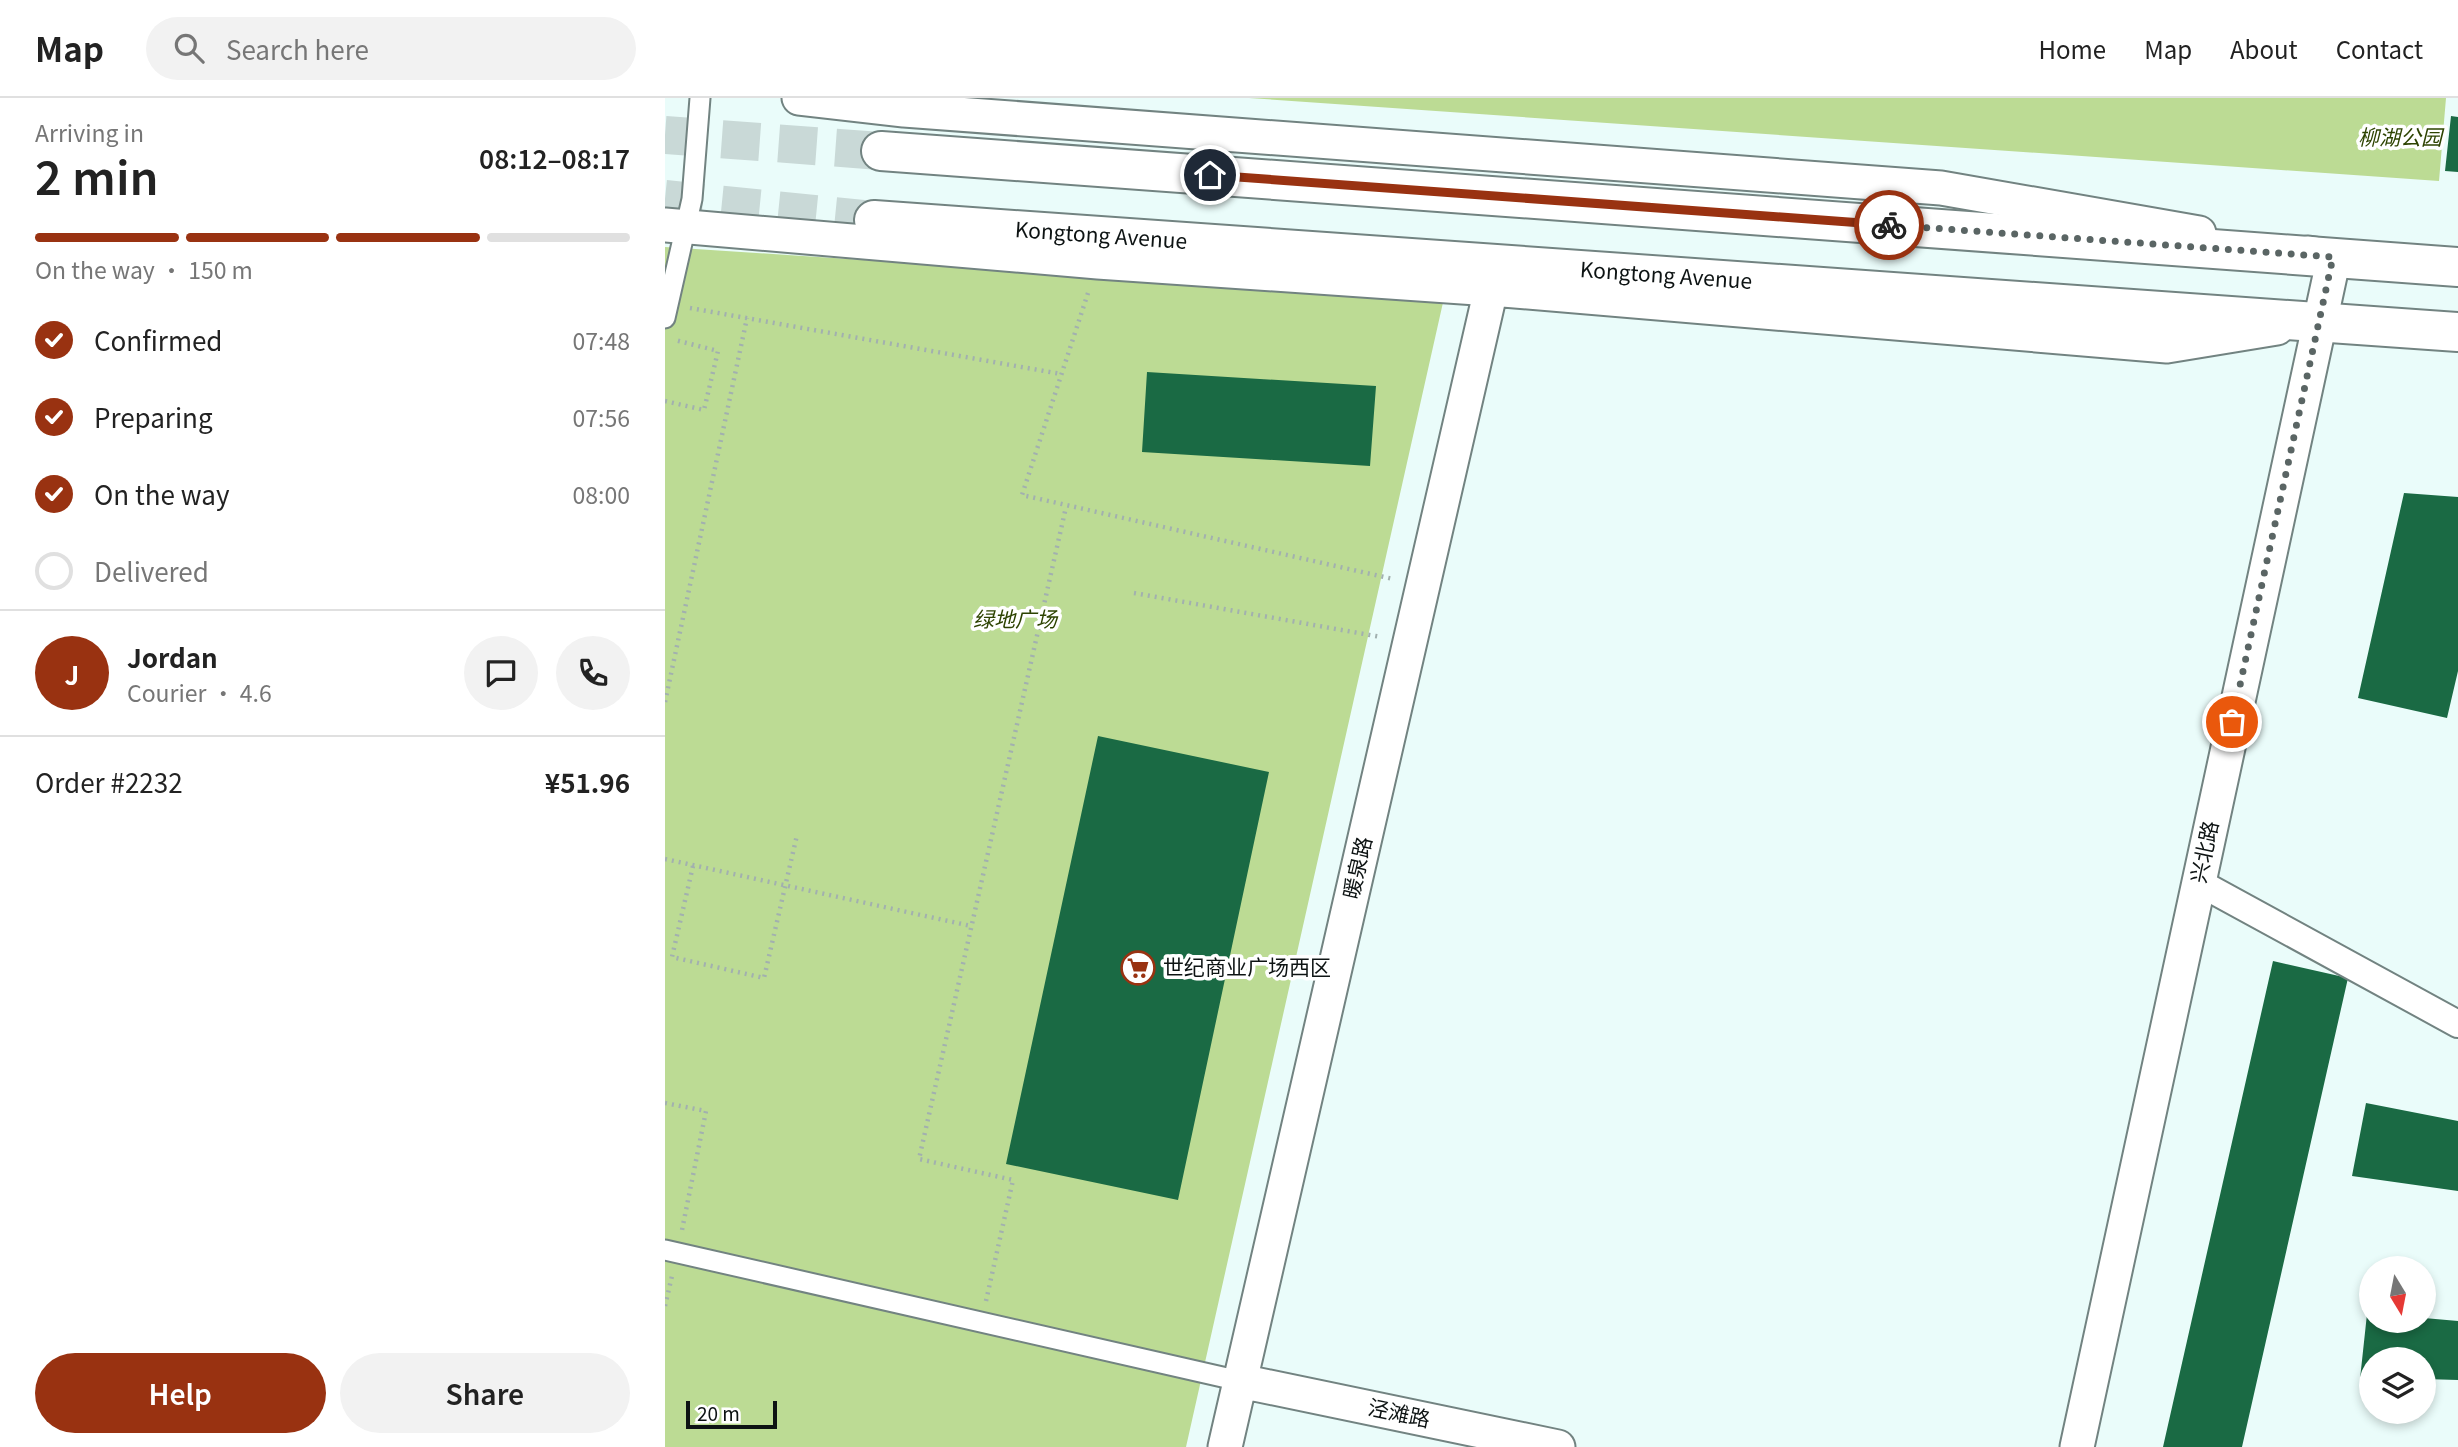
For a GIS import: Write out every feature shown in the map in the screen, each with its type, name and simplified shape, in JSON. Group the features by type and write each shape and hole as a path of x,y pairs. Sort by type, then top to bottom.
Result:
{"main road":[{"path":"881,151 2458,267"},
{"name":"Kongtong Avenue","path":"874,220 2458,332"}],"street":[{"path":"667,311 675,226 692,200 700,98"},
{"path":"799,98 904,110 1941,188 2333,257"},
{"path":"675,226 1098,262 1491,289 2167,346 2318,322"},
{"name":"兴北路","path":"2077,1447 2333,257"},
{"name":"暖泉路","path":"1225,1447 1491,289"},
{"path":"2198,881 2458,1024"},
{"path":"671,1251 1240,1381"},
{"name":"泾滩路","path":"1240,1381 1558,1447"}],"path":[{"path":"1098,262 1022,495 1423,586"},
{"path":"667,311 747,318 1061,374"},
{"path":"665,702 747,318"},
{"path":"665,338 718,351 704,410 665,401"},
{"path":"982,1322 1013,1180 919,1159 1066,507"},
{"path":"1134,593 1409,642"},
{"path":"693,866 672,957 764,978 797,835"},
{"path":"665,859 971,926"},
{"path":"665,1103 706,1111 671,1251 665,1306"}],"green space":[{"name":"柳湖公园","path":"1249,98 2446,98 2439,181"},
{"name":"绿地广场","path":"665,247 1444,298 1186,1447 665,1447"}],"building":[{"path":"2451,116 2458,117 2458,172 2445,171"},
{"path":"1147,372 1376,386 1370,466 1142,452"},
{"path":"2404,493 2458,497 2458,671 2447,718 2358,698"},
{"name":"世纪商业广场西区","path":"1098,736 1269,772 1178,1200 1006,1164"},
{"path":"2273,961 2348,978 2242,1447 2163,1447"},
{"path":"2366,1103 2458,1121 2458,1191 2352,1176"},
{"path":"2436,1319 2458,1321 2458,1380 2436,1379 2436,1347 2363,1347 2365,1334 2436,1334"}],"tunnel":[{"path":"665,135 881,151"},
{"path":"665,199 874,220"}],"way so far":[{"path":"1889,225 2333,257 2232,722"}],"place":[{"name":"世纪商业广场西区","path":"1138,968"}],"route":[{"path":"1210,175 1889,225"}]}
